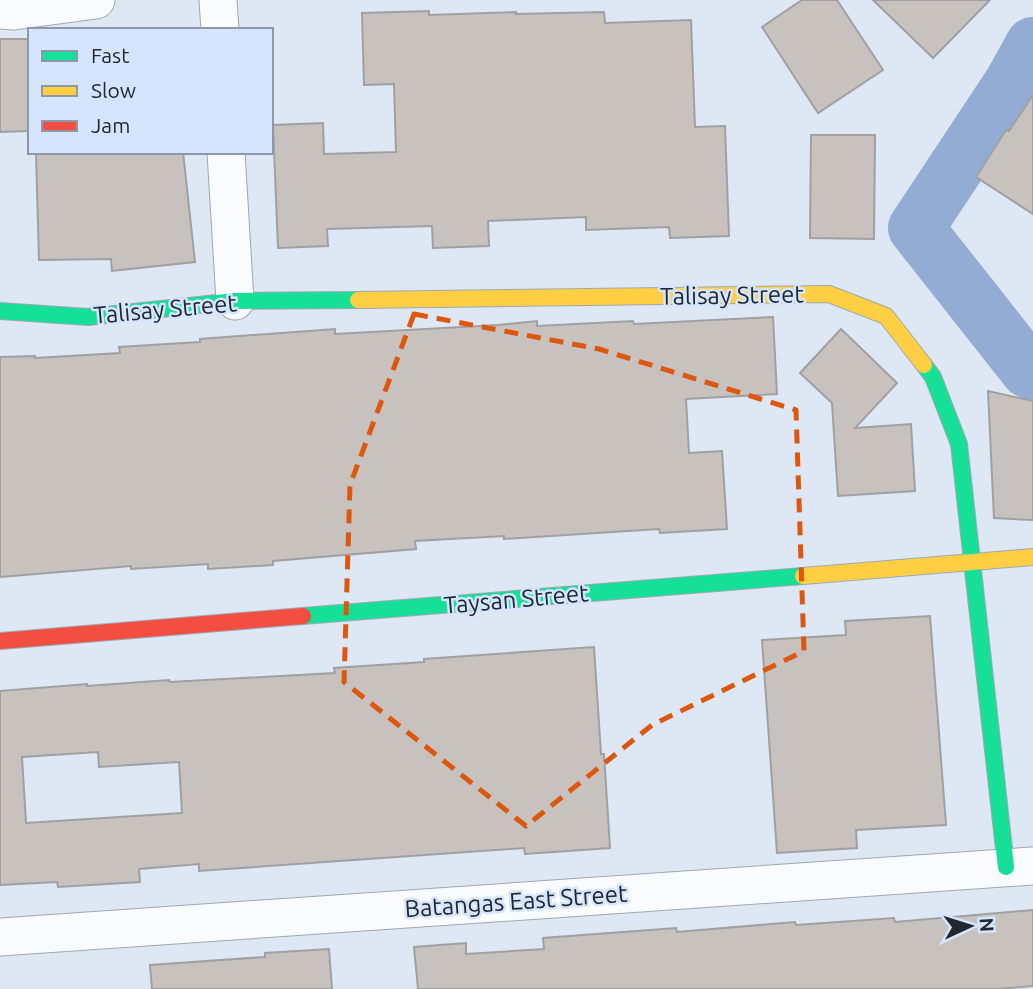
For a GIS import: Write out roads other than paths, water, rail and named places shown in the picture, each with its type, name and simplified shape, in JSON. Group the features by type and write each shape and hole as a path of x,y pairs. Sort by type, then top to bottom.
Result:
{"street":[{"path":"0,10 13,11 96,0"},
{"path":"218,0 219,28"},
{"path":"226,154 235,301"},
{"name":"Talisay Street","path":"0,311 88,317 235,301 829,294 886,316 933,377 959,444 973,561 1020,866"},
{"name":"Taysan Street","path":"0,641 1033,556"},
{"name":"Batangas East Street","path":"0,937 1020,866"}],"waterway":[{"path":"1033,45 1012,83 916,228 1028,370 1033,372"}]}
